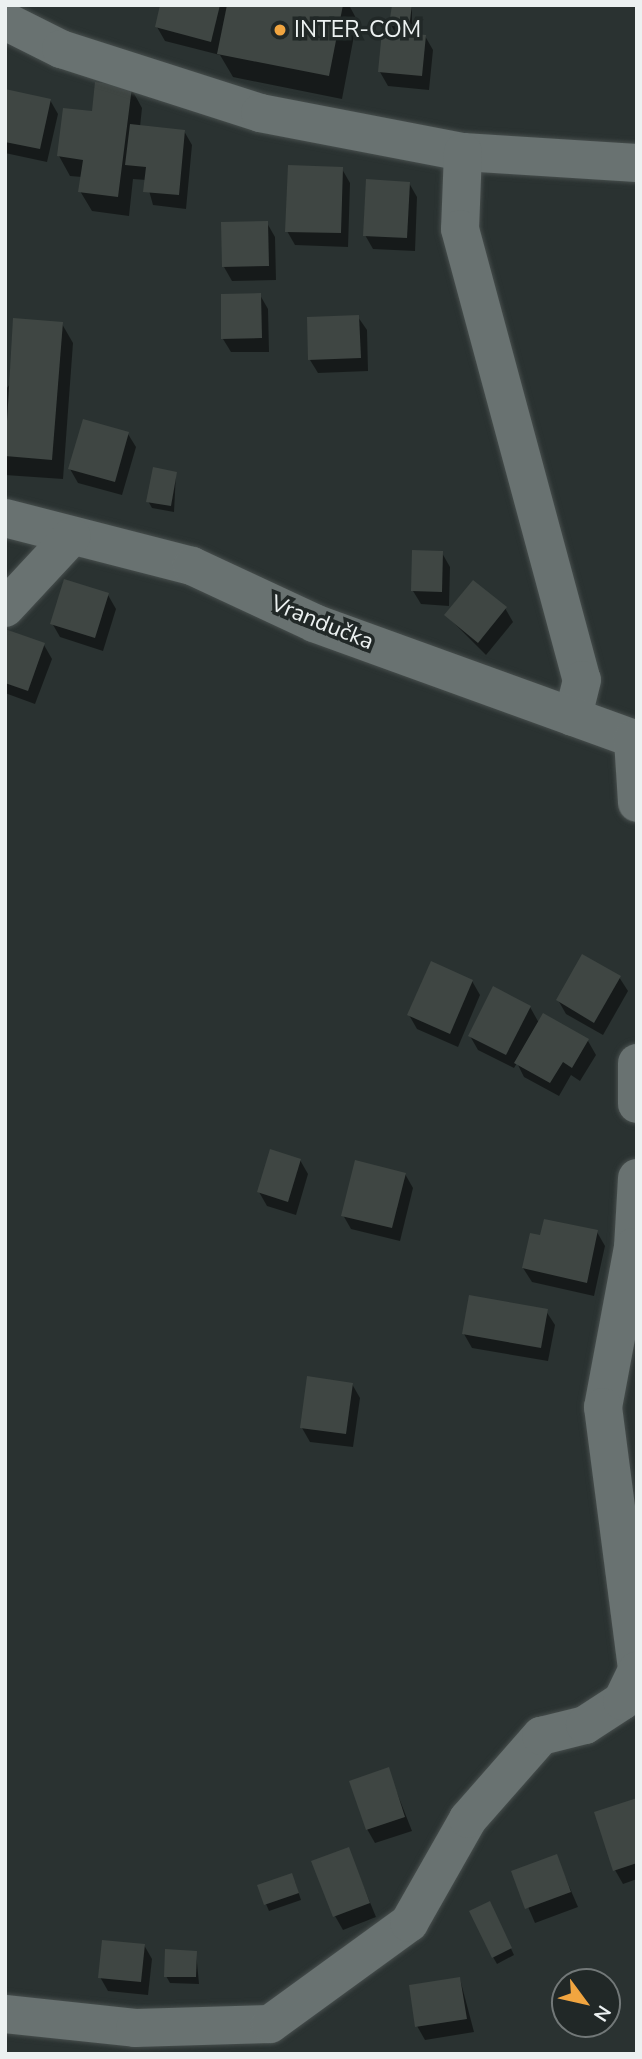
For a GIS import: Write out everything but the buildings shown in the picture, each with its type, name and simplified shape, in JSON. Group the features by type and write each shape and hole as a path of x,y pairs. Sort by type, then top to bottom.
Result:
{"street":[{"path":"5,21 61,49 260,113 463,152 637,163"},
{"path":"463,152 460,229 582,680 573,717"},
{"name":"Vrandučka","path":"5,518 192,566 314,623 635,739"},
{"path":"5,608 72,537"},
{"path":"635,739 637,803"},
{"path":"637,1063 637,1104"},
{"path":"5,2014 135,2028 270,2024 409,1923 468,1819 541,1736 585,1725 622,1701 637,1669 603,1407 633,1247 637,1178"}],"place":[{"name":"INTER-COM","path":"280,30"}]}
